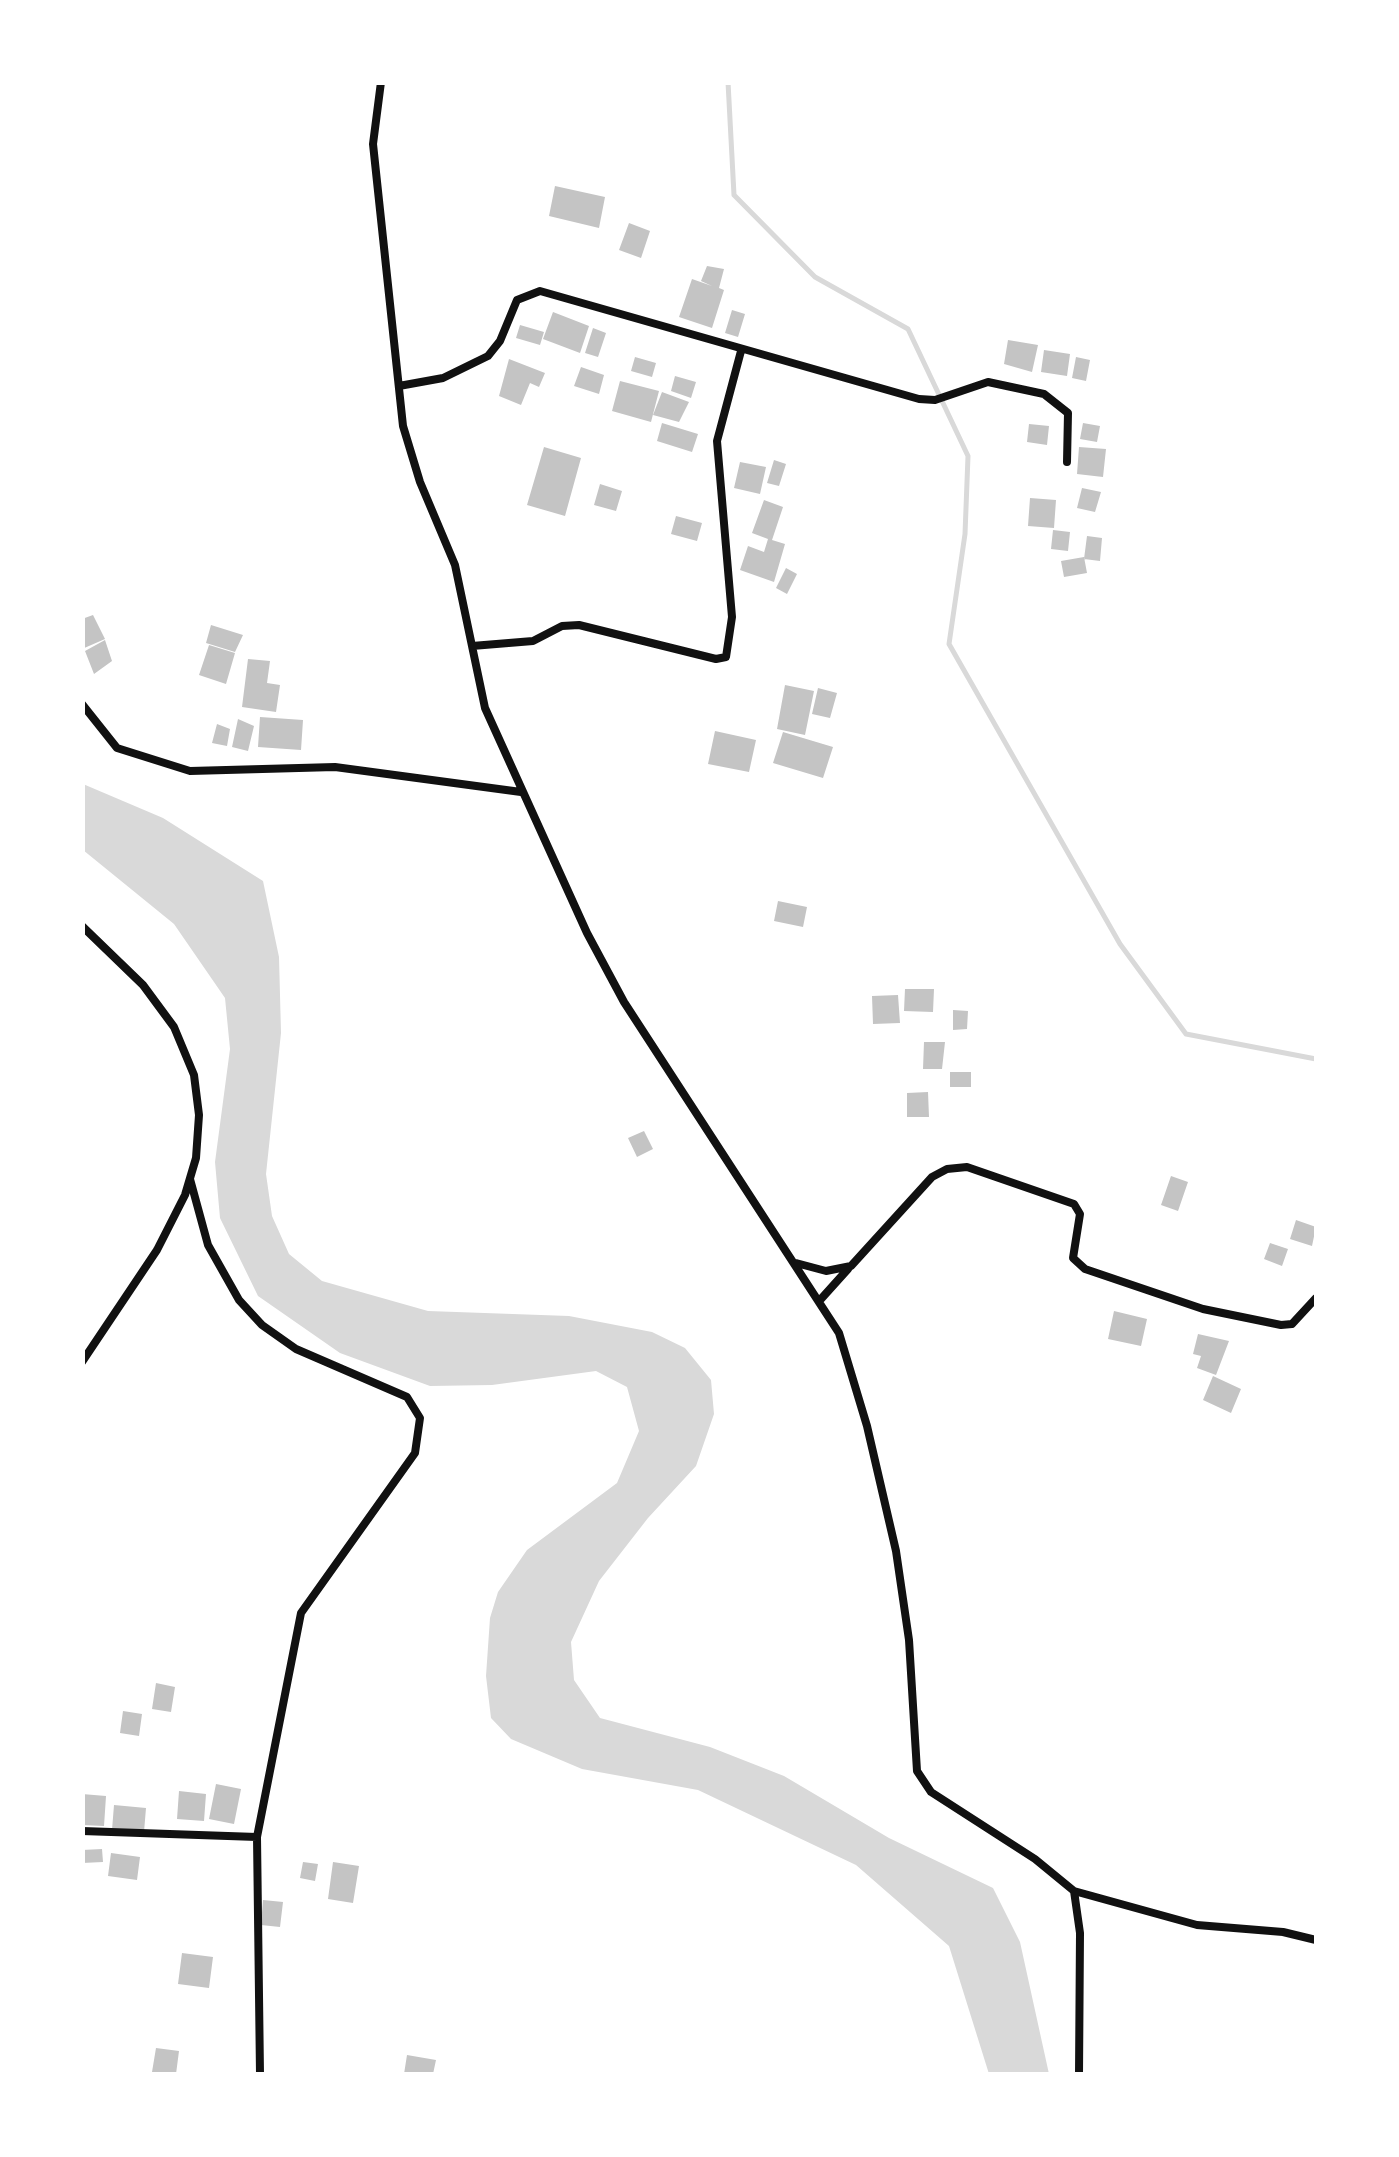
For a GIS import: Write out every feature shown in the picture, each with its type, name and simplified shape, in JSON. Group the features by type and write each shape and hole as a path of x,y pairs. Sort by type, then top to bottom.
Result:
{"street":[{"path":"381,82 373,144 408,451 456,565 485,708 624,1002 671,1081 820,1299 850,1366 896,1551 909,1640 917,1771 931,1792 1035,1859 1074,1891 1182,1922 1284,1932 1316,1940"},
{"path":"399,386 444,378 488,356 500,341 517,300 532,292 622,313 742,351 919,399 935,400 988,382 1044,394 1068,413 1067,462"},
{"path":"472,646 534,641 569,625 716,660 726,657 732,617 717,441 726,394 742,351"},
{"path":"82,704 117,748 190,771 335,768 522,792"},
{"path":"82,926 143,984 174,1026 194,1075 199,1115 190,1180 156,1250 82,1362"},
{"path":"820,1299 932,1177 947,1169 966,1168 1074,1204 1080,1214 1072,1258 1085,1270 1203,1309 1281,1325 1292,1324 1316,1298"},
{"path":"190,1180 208,1245 239,1300 262,1325 296,1349 407,1397 420,1418 414,1453 301,1613 257,1837 260,2074"},
{"path":"796,1263 835,1271 852,1266"},
{"path":"82,1831 257,1837"},
{"path":"1074,1891 1080,1933 1078,2074"}],"shaded area":[{"path":"83,784 163,818 263,881 279,957 281,1033 266,1174 272,1216 289,1254 322,1281 428,1311 569,1316 652,1332 685,1348 711,1380 714,1414 696,1466 648,1518 599,1581 571,1642 574,1680 600,1718 710,1747 784,1776 889,1838 993,1888 1020,1942 1049,2074 989,2074 949,1946 856,1865 698,1790 582,1769 511,1739 491,1718 486,1676 490,1618 498,1592 527,1550 617,1483 639,1431 627,1387 596,1371 492,1385 430,1386 340,1353 258,1296 220,1218 215,1162 230,1049 225,998 174,924 83,850"}],"building":[{"path":"555,186 605,197 599,228 549,216"},
{"path":"629,223 650,231 641,258 619,250"},
{"path":"707,266 724,269 719,288 724,290 712,328 679,317 692,279 712,286 701,281"},
{"path":"732,310 745,314 738,337 725,333"},
{"path":"553,312 589,326 580,353 543,339"},
{"path":"520,325 544,332 540,345 516,338"},
{"path":"593,328 606,333 598,357 585,353"},
{"path":"1008,340 1038,345 1032,372 1004,364"},
{"path":"1044,350 1070,354 1067,376 1041,372"},
{"path":"635,357 656,363 652,377 631,371"},
{"path":"1076,357 1090,360 1086,381 1072,378"},
{"path":"509,359 545,373 539,387 530,383 521,405 499,396"},
{"path":"581,367 604,375 599,394 574,386"},
{"path":"675,376 696,382 691,398 671,391"},
{"path":"620,381 659,391 651,422 612,411"},
{"path":"662,392 689,402 679,422 653,415"},
{"path":"662,423 698,434 692,452 657,441"},
{"path":"1083,423 1100,426 1097,442 1080,439"},
{"path":"1029,424 1049,426 1047,445 1027,442"},
{"path":"544,447 581,458 565,516 527,505"},
{"path":"1079,447 1106,449 1103,477 1077,474"},
{"path":"774,460 786,464 779,486 767,483"},
{"path":"740,462 766,467 760,494 734,488"},
{"path":"600,484 622,491 616,511 594,505"},
{"path":"1082,488 1101,492 1095,512 1077,508"},
{"path":"1030,498 1056,500 1054,528 1028,526"},
{"path":"764,500 783,507 772,540 785,544 774,582 740,570 748,546 764,552 768,539 752,533"},
{"path":"676,516 702,523 697,541 671,534"},
{"path":"1053,530 1070,532 1068,551 1051,549"},
{"path":"1087,536 1102,538 1100,561 1084,559"},
{"path":"1084,557 1087,573 1064,577 1061,561"},
{"path":"786,568 797,574 787,594 776,588"},
{"path":"93,615 105,639 82,649 82,619"},
{"path":"211,625 243,635 235,652 206,643"},
{"path":"105,640 112,661 94,674 85,651"},
{"path":"209,645 235,653 226,684 199,675"},
{"path":"248,659 270,661 267,683 280,685 276,712 242,707"},
{"path":"785,685 814,691 805,735 777,729"},
{"path":"818,688 837,693 830,718 812,714"},
{"path":"260,717 303,720 301,750 258,747"},
{"path":"238,719 254,726 248,751 232,747"},
{"path":"217,724 230,729 227,746 212,743"},
{"path":"715,731 756,740 749,772 708,764"},
{"path":"783,732 833,747 823,778 773,763"},
{"path":"778,901 807,907 803,927 774,921"},
{"path":"905,989 934,989 933,1012 904,1011"},
{"path":"898,995 900,1023 873,1024 872,996"},
{"path":"953,1010 968,1011 967,1029 953,1030"},
{"path":"924,1042 945,1042 942,1069 923,1069"},
{"path":"950,1072 971,1072 971,1087 950,1087"},
{"path":"928,1092 929,1117 907,1117 907,1093"},
{"path":"644,1131 653,1149 637,1157 628,1138"},
{"path":"1171,1176 1188,1182 1178,1211 1161,1205"},
{"path":"1296,1220 1316,1227 1312,1246 1290,1239"},
{"path":"1270,1243 1288,1249 1282,1266 1264,1259"},
{"path":"1114,1311 1147,1319 1141,1346 1108,1339"},
{"path":"1198,1334 1229,1341 1216,1375 1197,1368 1201,1356 1193,1354"},
{"path":"1213,1376 1241,1389 1231,1413 1203,1400"},
{"path":"156,1683 175,1687 171,1712 152,1709"},
{"path":"123,1711 142,1714 139,1736 120,1733"},
{"path":"216,1784 241,1789 234,1824 209,1819"},
{"path":"179,1791 206,1794 204,1821 177,1819"},
{"path":"82,1794 106,1796 104,1826 82,1825"},
{"path":"114,1805 146,1808 144,1832 112,1830"},
{"path":"102,1849 103,1862 82,1863 82,1850"},
{"path":"111,1853 140,1857 137,1880 108,1876"},
{"path":"303,1862 318,1864 315,1881 300,1878"},
{"path":"333,1862 359,1866 353,1903 328,1899"},
{"path":"263,1900 283,1902 280,1927 261,1925"},
{"path":"182,1953 213,1957 209,1988 178,1984"},
{"path":"156,2048 179,2051 176,2074 152,2072"},
{"path":"407,2055 436,2060 433,2074 404,2074"}],"waterway":[{"path":"728,82 734,195 815,277 908,329 968,456 965,534 949,644 1120,944 1186,1034 1316,1059"}]}
